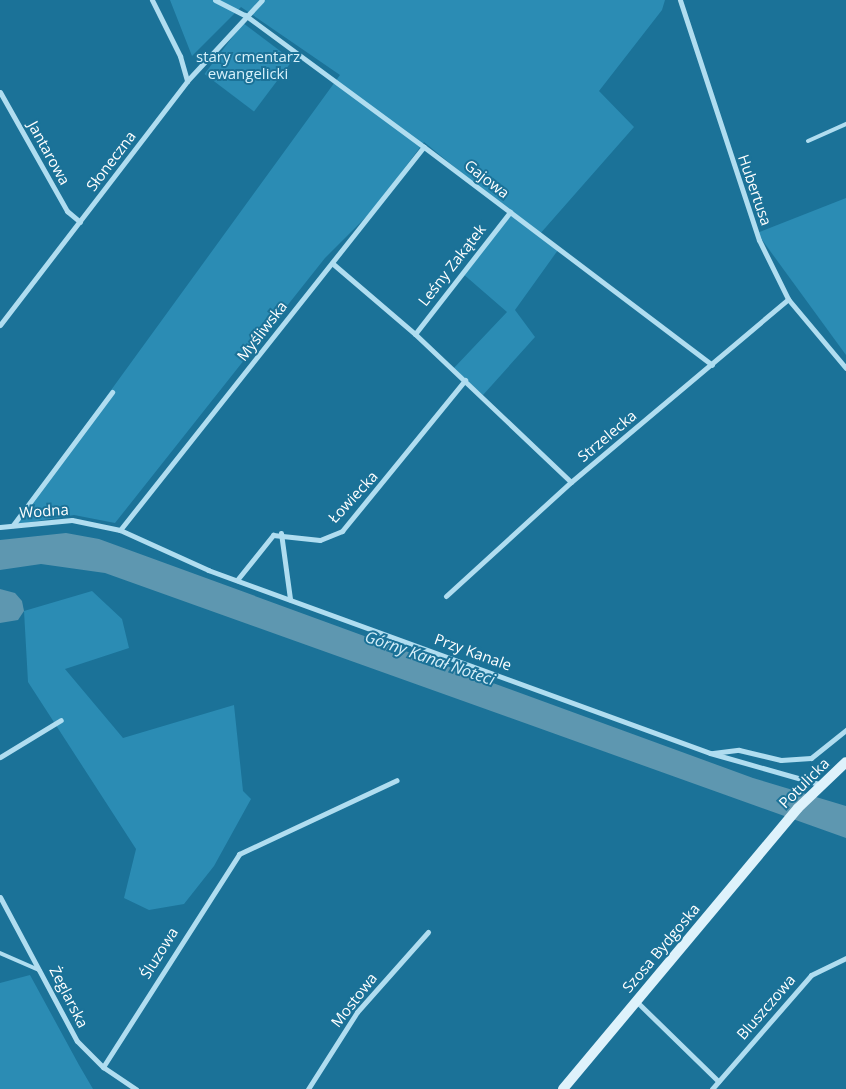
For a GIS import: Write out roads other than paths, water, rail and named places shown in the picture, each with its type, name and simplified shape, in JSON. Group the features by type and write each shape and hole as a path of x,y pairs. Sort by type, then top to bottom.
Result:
{"street":[{"path":"152,0 180,56 187,81"},
{"path":"215,0 245,15"},
{"name":"Słoneczna","path":"0,325 187,81 245,15 262,0"},
{"name":"Hubertusa","path":"680,0 759,240 788,299 846,368"},
{"name":"Gajowa","path":"245,15 424,147 712,365"},
{"name":"Jantarowa","path":"0,92 67,211 80,222"},
{"name":"Myśliwska","path":"120,530 424,147"},
{"name":"Leśny Zakątek","path":"415,334 510,212"},
{"path":"332,263 415,334 571,482"},
{"name":"Strzelecka","path":"446,596 571,482 788,299"},
{"name":"Łowiecka","path":"280,533 320,540 342,531 465,380"},
{"path":"13,525 112,392"},
{"name":"Wodna","path":"0,527 72,520 120,530"},
{"name":"Przy Kanale","path":"120,530 237,580 710,753 818,788"},
{"path":"237,580 273,535 280,533 290,599"},
{"path":"0,757 60,720"},
{"path":"710,753 738,750 781,760 811,758 846,730"},
{"name":"Potulicka","path":"783,826 818,788 846,762"},
{"name":"Śluzowa","path":"103,1068 239,854 397,780"},
{"name":"Szosa Bydgoska","path":"562,1089 783,826"},
{"name":"Żeglarska","path":"0,898 43,973 77,1041 103,1068 136,1089"},
{"name":"Mostowa","path":"308,1089 357,1012 428,932"},
{"name":"Bluszczowa","path":"712,1089 811,975 843,957"},
{"path":"636,1001 718,1081"}],"lane":[{"path":"808,141 846,124"},
{"path":"0,953 43,973"}],"park label":[{"name":"stary cmentarz ewangelicki","path":"248,64"}],"water label":[{"name":"Górny Kanał Noteci","path":"430,658"}]}
